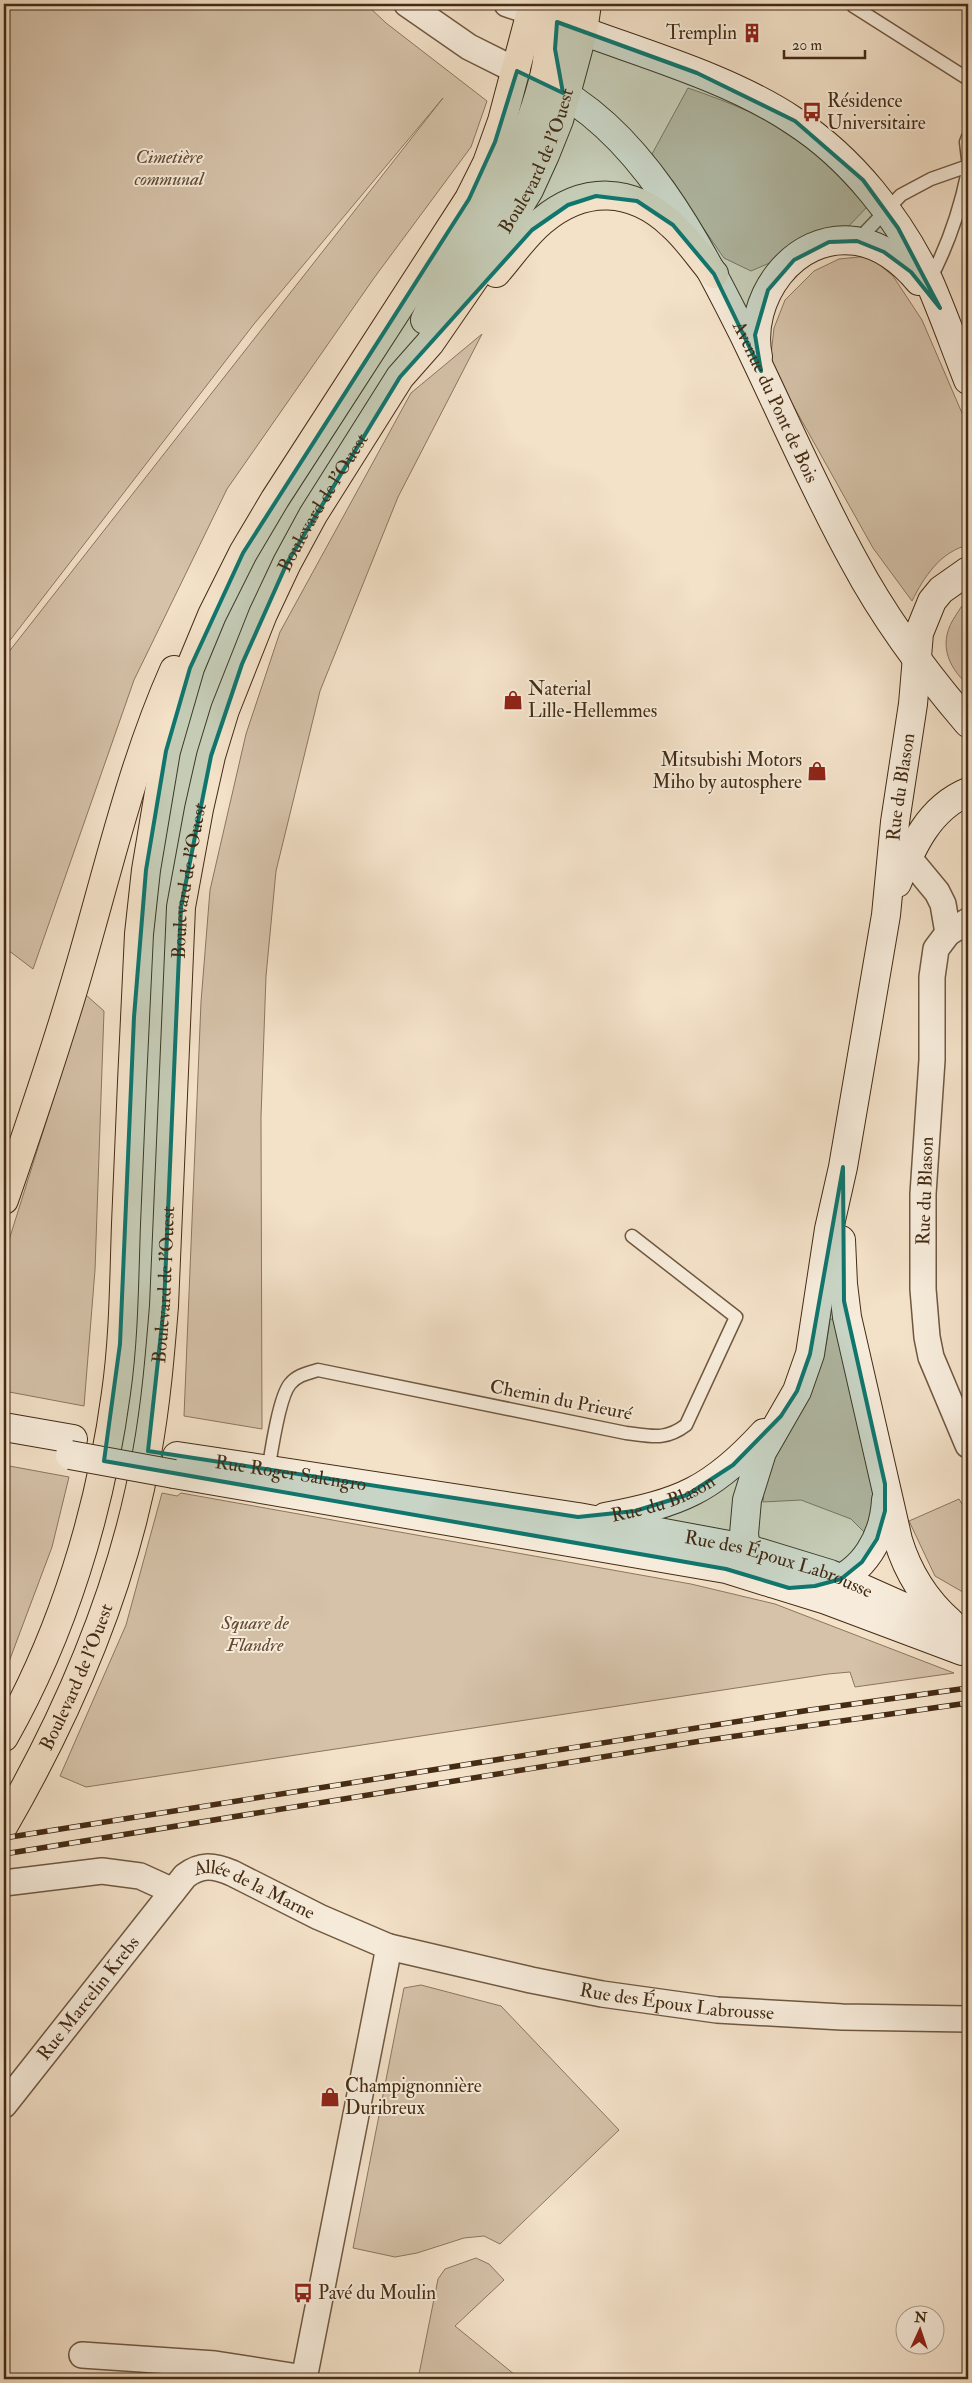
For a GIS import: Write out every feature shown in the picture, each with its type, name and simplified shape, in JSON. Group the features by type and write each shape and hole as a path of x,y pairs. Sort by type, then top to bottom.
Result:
{"main road":[{"name":"Boulevard de l'Ouest","path":"4,1825 51,1740 84,1668 102,1621 130,1533 147,1454 160,1360 164,1306 181,907 211,756 242,664 287,563 313,516 400,377 430,343 479,272 518,211 546,155 566,94 583,32 587,4"},
{"name":"Boulevard de l'Ouest","path":"4,1738 58,1623 78,1563 103,1466 116,1392 120,1344 139,934 154,812 166,751 190,668 212,615 243,553 322,425 469,200 495,142 517,71 524,7"},
{"path":"524,7 560,13 583,32 697,73 749,96 794,121 847,164 863,180 885,209 928,281 968,380"},
{"path":"400,377 428,315 484,225 517,159 542,83 547,56 547,39 539,20 524,7"},
{"path":"560,13 556,56 566,94"},
{"name":"Avenue du Pont de Bois","path":"517,71 566,94 586,108 647,172 679,216 714,274 803,462 853,560 878,603 916,658 968,724"},
{"path":"430,343 490,280 532,230 552,214 584,198 608,195 625,198 650,208 673,225 714,274"},
{"path":"761,371 755,335 760,306 775,279 794,260 829,242 857,241 899,260 922,284 940,308"},
{"path":"4,1200 78,974 132,779 160,700 202,610 243,553"},
{"name":"Rue du Blason","path":"886,1484 885,1511 877,1539 862,1562 841,1579 815,1586 780,1585 754,1571 745,1548 746,1500 762,1452 797,1391 810,1354 829,1229 843,1167 886,915 895,822 911,722 919,633 932,601 948,584 968,571"},
{"path":"916,658 968,705"},
{"name":"Rue du Blason","path":"886,915 908,857 924,828 948,804 968,792"},
{"name":"Rue du Blason","path":"843,1167 841,1233 844,1301 902,1551 913,1578 936,1609 968,1639"},
{"name":"Rue du Blason","path":"578,1517 605,1516 635,1511 673,1501 699,1489 733,1465 781,1416"},
{"name":"Rue Roger Salengro","path":"4,1427 71,1447 175,1465 268,1479 578,1517"},
{"name":"Rue Roger Salengro","path":"4,1444 71,1447"},
{"name":"Rue Roger Salengro","path":"268,1479 453,1523"},
{"name":"Rue des Époux Labrousse","path":"578,1517 745,1548 812,1567 931,1620 968,1639"},
{"name":"Rue des Époux Labrousse","path":"453,1523 726,1569 780,1585 968,1653"}],"street":[{"path":"407,4 469,47 517,71"},
{"name":"Rue du Blason","path":"908,857 937,892 958,927 936,949 932,978 932,1060 923,1166 923,1289 927,1337 931,1356 968,1446"},
{"name":"Allée de la Marne","path":"4,1883 102,1871 124,1872 140,1876 173,1891 185,1876 195,1869 219,1868 319,1917 390,1947"},
{"name":"Rue Marcelin Krebs","path":"4,2105 173,1891"},
{"path":"82,2356 214,2364 304,2379 390,1947"},
{"name":"Rue des Époux Labrousse","path":"390,1947 531,1980 667,2004 779,2014 968,2019"}],"lane":[{"path":"853,6 968,79"},
{"path":"968,137 966,142 968,159"},
{"path":"857,241 885,209 901,195 931,179 968,166"},
{"path":"928,281 942,258 962,201 968,171"},
{"name":"Chemin du Prieuré","path":"268,1479 283,1398 290,1384 302,1375 318,1370 626,1433 661,1437 674,1434 686,1425 736,1317 632,1236"}],"highlighted area":[{"path":"557,22 697,73 795,121 863,180 898,228 940,308 911,272 884,252 857,241 829,242 794,260 768,290 755,335 761,371 714,274 673,225 637,201 596,196 568,205 532,230 400,377 287,563 242,664 211,756 181,907 164,1306 148,1451 578,1517 635,1511 687,1495 733,1465 781,1416 797,1391 810,1354 843,1167 844,1301 885,1484 885,1511 877,1539 862,1562 841,1579 815,1586 789,1588 726,1569 104,1461 120,1344 134,1017 146,870 166,751 190,668 243,553 469,199 495,142 517,71 563,93 555,49"}],"green space":[{"name":"Cimetière communal","path":"4,4 366,4 386,23 487,101 471,147 374,278 227,489 134,680 33,969 4,947 4,658 443,98 254,324 4,648"},
{"path":"688,88 748,111 803,141 830,163 868,206 844,231 751,271 724,258 652,154"},
{"path":"869,256 893,276 922,320 968,427 968,545 958,548 941,559 922,583 912,601 873,548 770,364 774,328 785,300 814,271 839,259"},
{"path":"482,334 398,497 320,691 276,871 266,976 261,1117 262,1429 184,1416 201,1002 210,890 246,734 280,632 411,393"},
{"path":"968,599 968,685 954,669 947,652 946,643 950,625"},
{"path":"86,995 104,1011 95,1270 84,1406 4,1391 4,1256"},
{"path":"830,1319 837,1319 877,1494 866,1534 851,1519 801,1500 763,1502 768,1473 817,1377 825,1350"},
{"path":"4,1465 69,1477 52,1547 4,1675"},
{"name":"Square de Flandre","path":"162,1493 177,1496 181,1493 691,1584 775,1604 954,1673 855,1687 850,1672 828,1674 86,1787 60,1776 126,1625"},
{"path":"959,1499 968,1514 968,1595 935,1576 909,1521"},
{"path":"421,1985 501,2006 619,2130 500,2244 484,2236 464,2238 417,2253 395,2257 353,2248 404,1988"},
{"path":"476,2258 489,2264 504,2280 455,2326 520,2379 418,2379 438,2279 445,2269"}],"railway":[{"path":"4,1838 810,1710 968,1688"},
{"path":"4,1854 701,1741 968,1703"}],"place":[{"name":"Tremplin","path":"752,33"},
{"name":"Résidence Universitaire","path":"812,112"},
{"name":"Naterial Lille-Hellemmes","path":"513,700"},
{"name":"Mitsubishi Motors Miho by autosphere","path":"817,771"},
{"name":"Champignonnière Duribreux","path":"330,2097"},
{"name":"Pavé du Moulin","path":"303,2293"}]}
